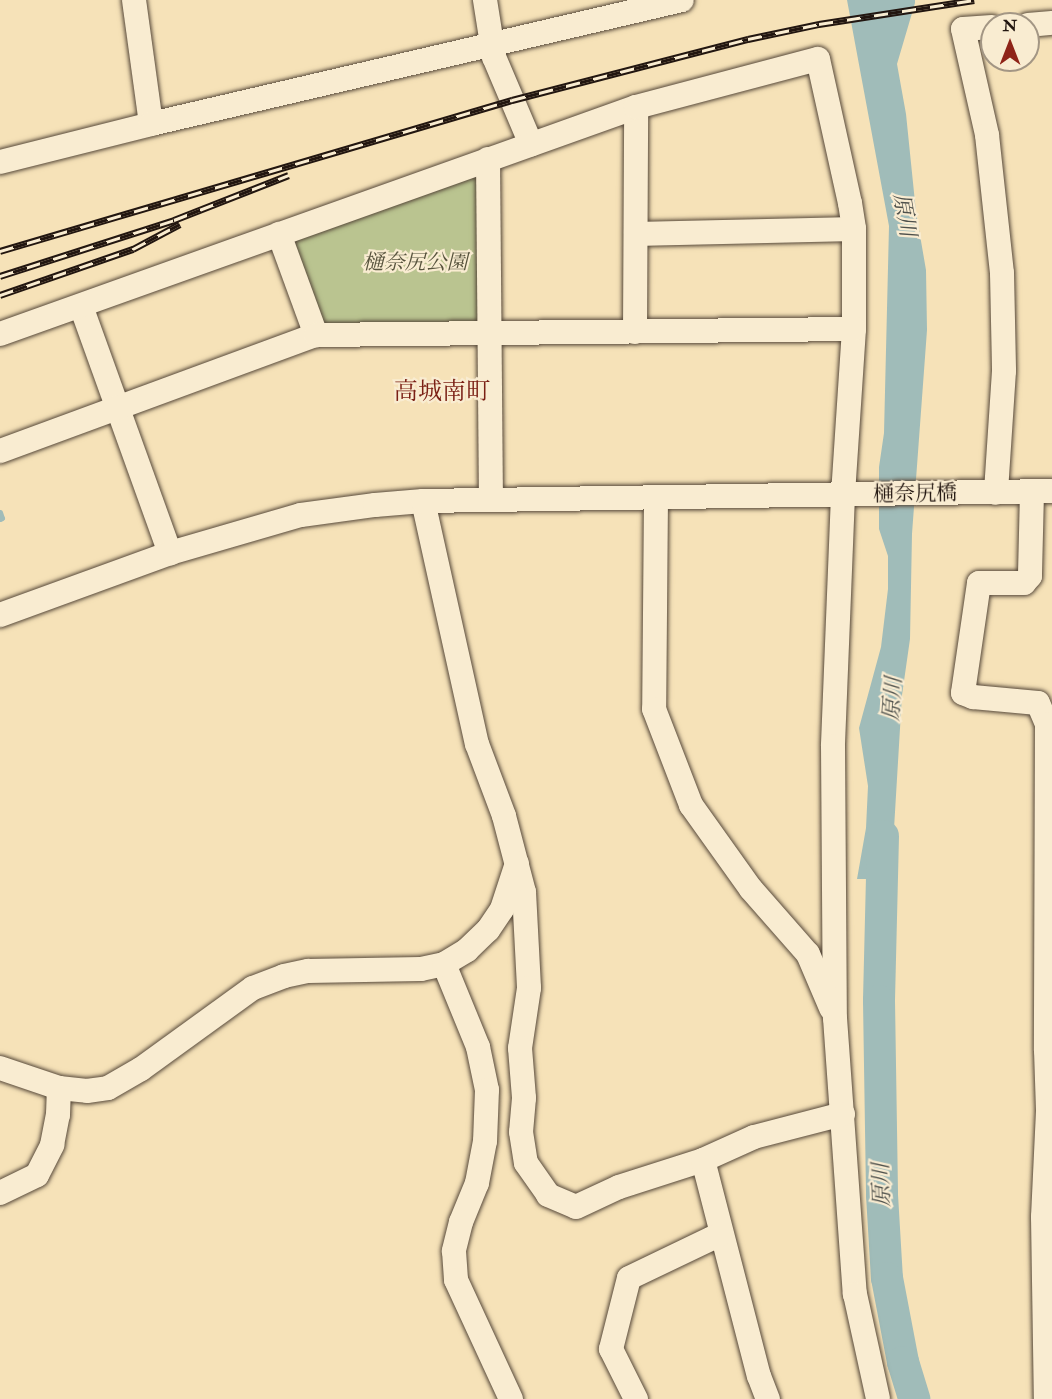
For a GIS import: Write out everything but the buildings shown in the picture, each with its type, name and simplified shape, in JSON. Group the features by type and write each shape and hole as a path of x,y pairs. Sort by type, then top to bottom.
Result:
{"street":[{"path":"134,0 151,124"},
{"path":"484,0 494,57 531,144"},
{"path":"0,162 151,124 682,0"},
{"path":"980,28 963,29 987,135 1002,273 1004,371 985,493"},
{"path":"0,334 636,107 818,59 854,230 850,495 833,746 836,1018 855,1294 878,1399"},
{"path":"635,332 636,107"},
{"path":"488,159 491,500"},
{"path":"636,234 854,230"},
{"path":"279,234 316,335"},
{"path":"81,306 170,553"},
{"path":"0,451 316,335 854,329"},
{"path":"1042,492 1030,576 1024,583 979,583 963,693 973,697 1038,703 1047,724 1046,1050 1048,1111 1043,1217 1046,1399"},
{"name":"樋奈尻橋","path":"0,615 170,553 301,515 423,501 1042,492"},
{"path":"656,498 654,710 691,805 751,890 808,954 836,1018"},
{"path":"423,501 477,744 504,816 524,892 529,988 520,1048 524,1098 522,1132 526,1163 548,1194 576,1207 618,1187 704,1160 754,1137 843,1114"},
{"path":"0,1068 59,1088 87,1091 108,1088 141,1069 253,988 284,976 308,971 422,969 444,964 467,950 488,930 502,909 517,861"},
{"path":"444,964 478,1047 487,1090 485,1142 479,1173 461,1222 454,1251 456,1280 511,1399"},
{"path":"0,1193 37,1176 52,1145 58,1115 59,1088"},
{"path":"704,1160 759,1376 768,1399"},
{"path":"636,1399 611,1349 629,1278 721,1233"}],"green space":[{"name":"樋奈尻公園","path":"476,173 481,177 480,319 473,326 327,327 319,321 292,246 296,238"}],"water":[{"path":"847,0 915,0 897,64 906,114 916,212 926,270 927,330 912,534 910,639 902,695 891,879 857,879 866,828 868,786 859,728 881,647 888,589 888,556 879,529 879,467 884,433 889,226"}],"waterway":[{"path":"0,512 2,518 0,519"},
{"name":"原川","path":"883,836 879,1001 882,1195 887,1278 903,1362 914,1399"}],"railway":[{"path":"0,251 512,100 748,39 819,24 974,0"},
{"path":"0,276 174,220 289,175"},
{"path":"0,295 133,249 180,224"}],"district":[{"name":"高城南町","path":"442,392"}]}
